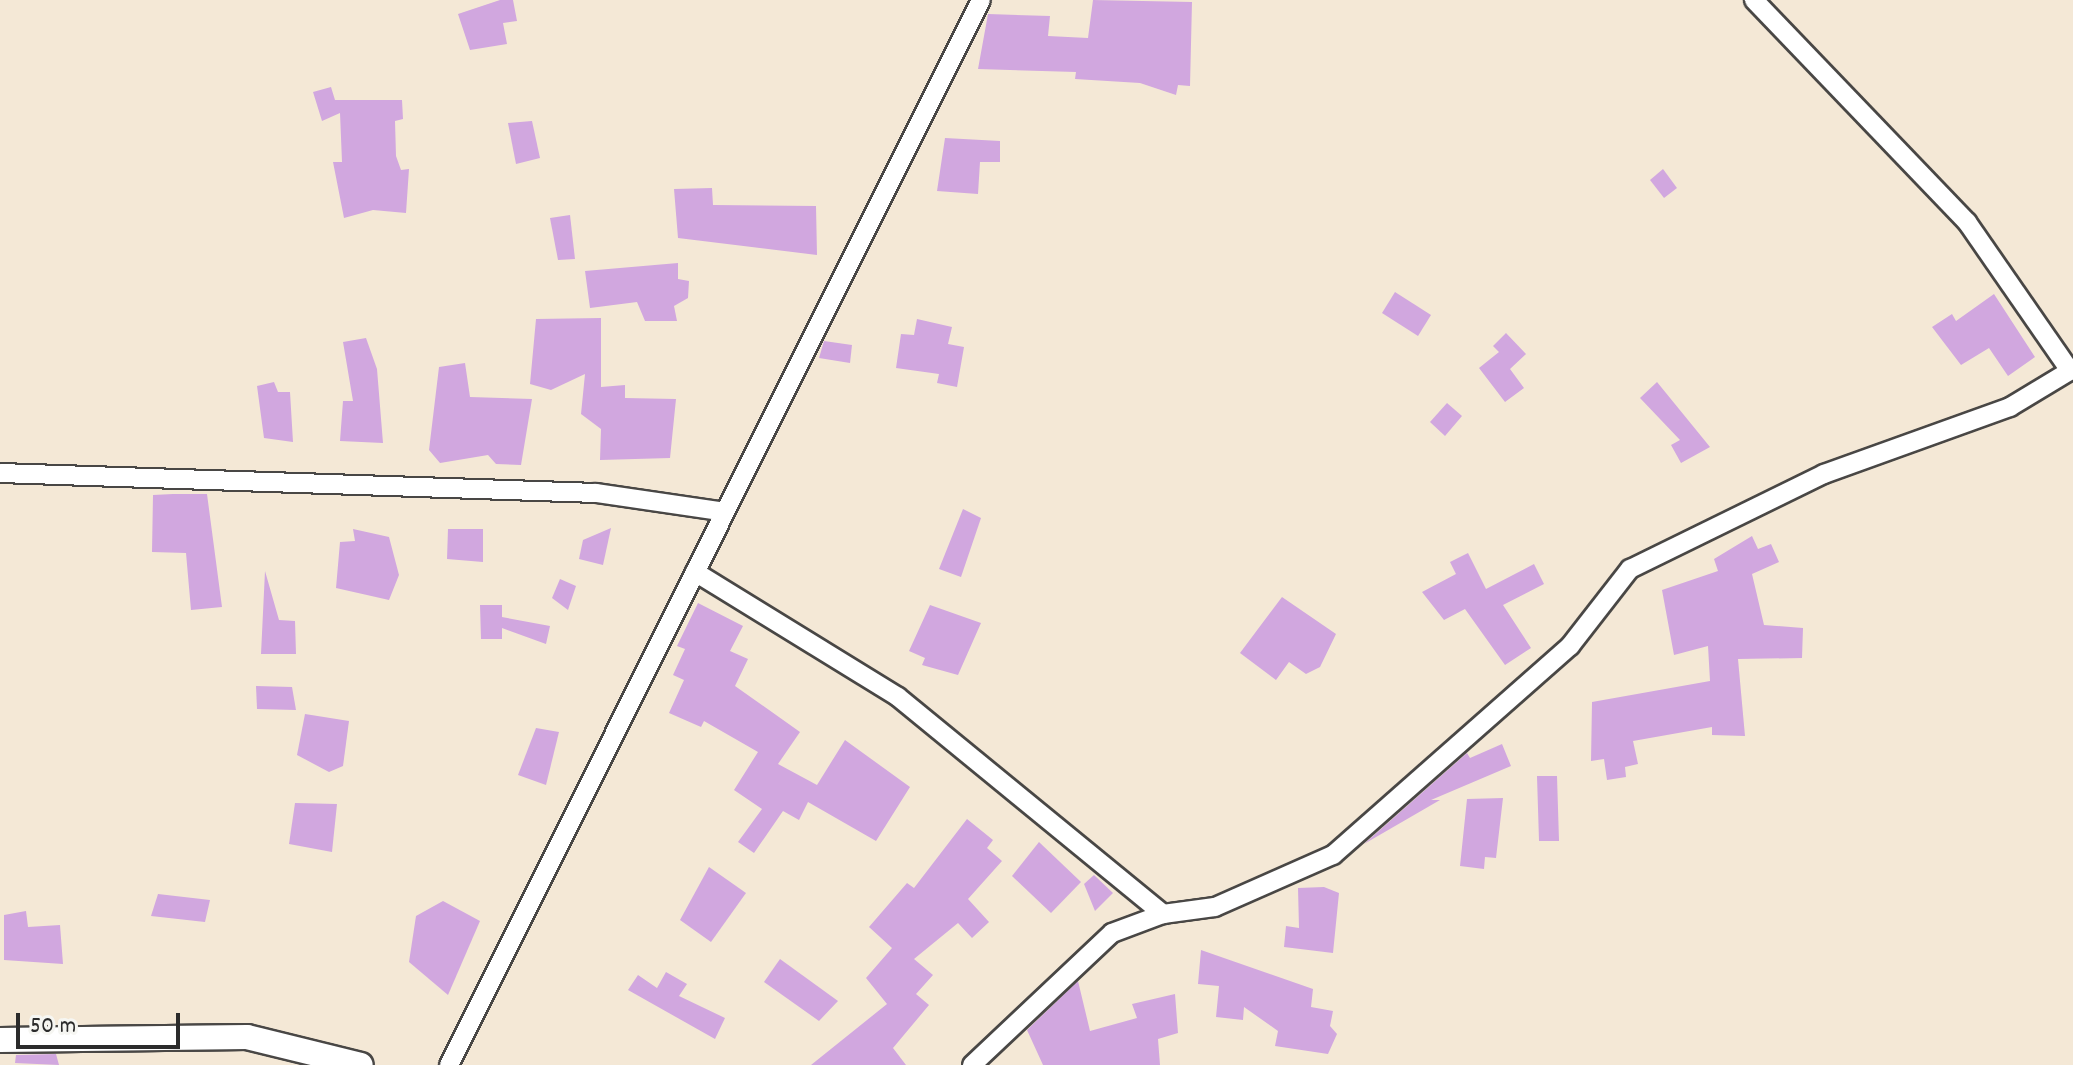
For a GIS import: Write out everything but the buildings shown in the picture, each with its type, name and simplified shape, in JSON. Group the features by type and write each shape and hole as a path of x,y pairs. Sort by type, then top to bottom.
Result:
{"main road":[{"path":"0,1040 247,1037 361,1065"}],"street":[{"path":"449,1065 695,572 720,511 981,0"},
{"path":"972,1065 1112,933 1163,914 1215,907 1333,855 1570,646 1630,569 1824,474 2010,407 2071,370 1967,222 1754,0"},
{"path":"0,473 596,493 720,511"},
{"path":"695,572 898,697 1163,914"}]}
